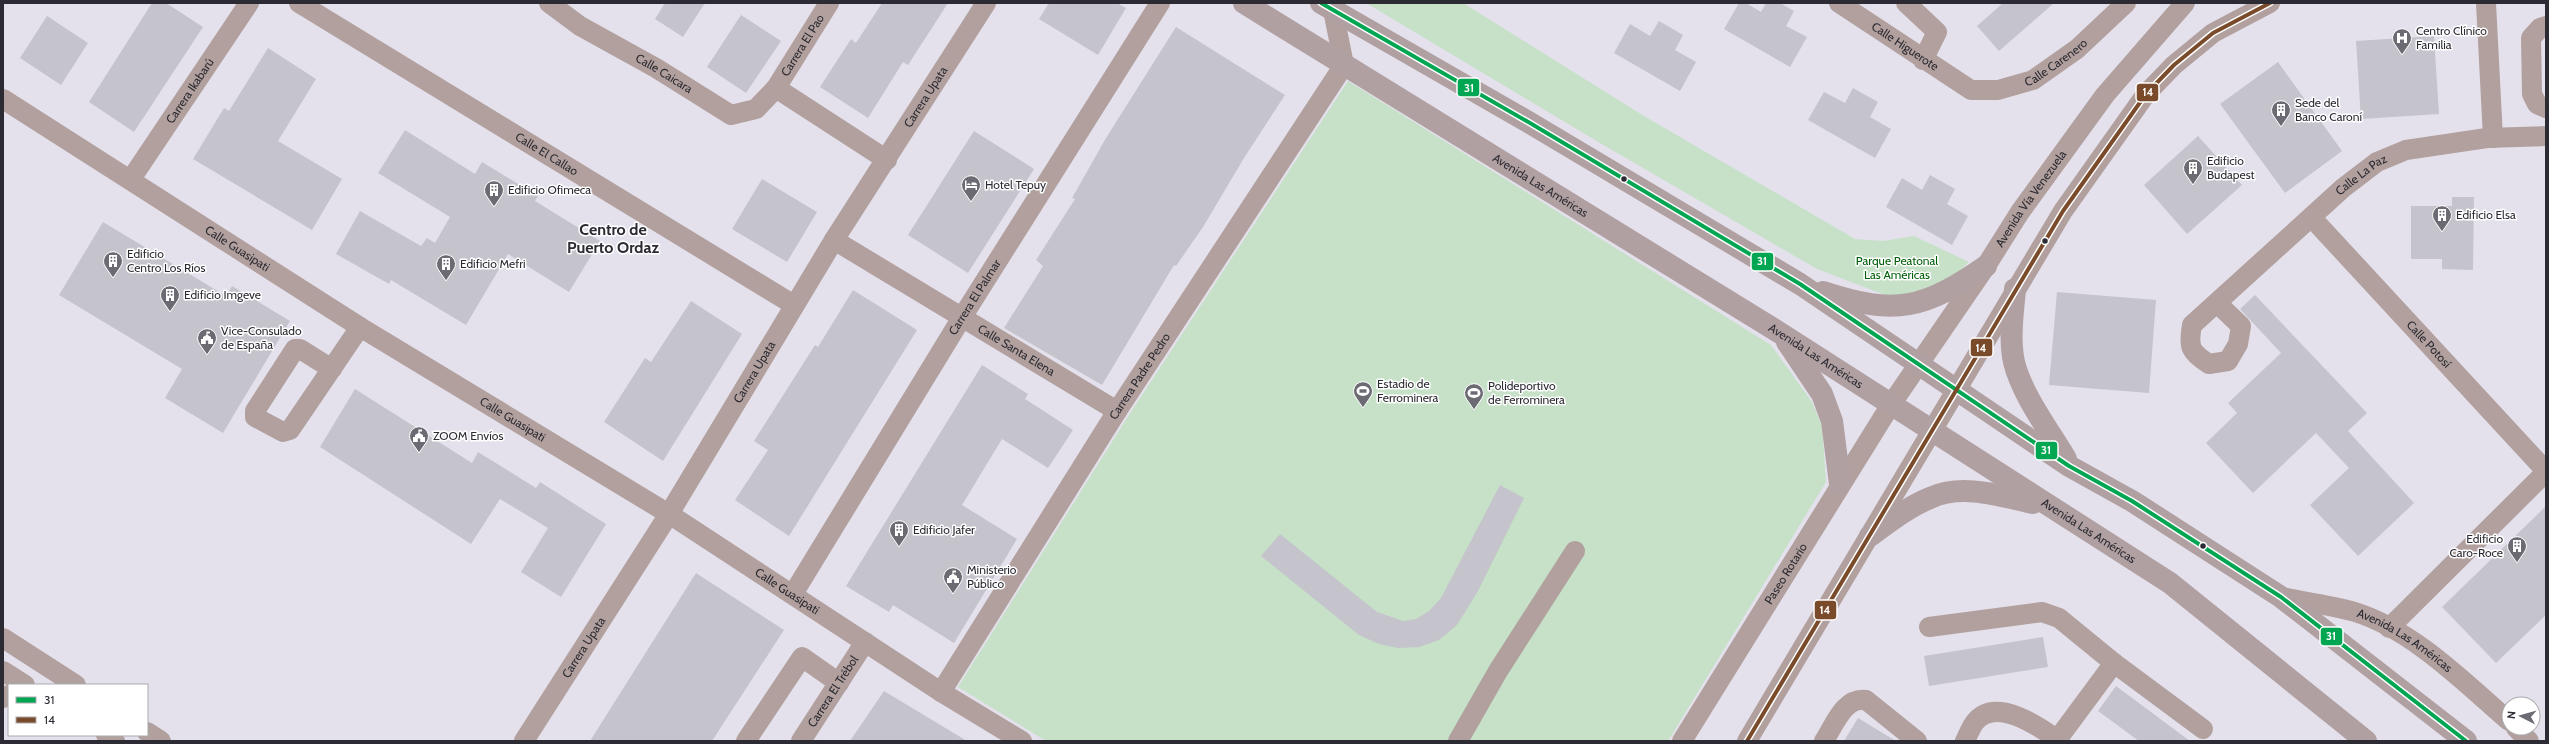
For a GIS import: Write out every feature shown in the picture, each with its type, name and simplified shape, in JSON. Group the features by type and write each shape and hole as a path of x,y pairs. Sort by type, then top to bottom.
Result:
{"main road":[{"name":"Avenida Las Américas","path":"1244,3 1780,333 1890,406 2170,583 2366,741"},
{"name":"Avenida Las Américas","path":"1327,6 1530,123 1800,284 1917,364 2013,425 2070,466 2132,502 2281,597 2466,741"},
{"path":"1800,284 1863,304 1891,308 1916,304 1939,296 1956,287 1986,266"},
{"path":"2015,289 2012,340 2014,363 2025,389 2070,466"},
{"path":"1780,333 1822,394 1832,421 1840,484"},
{"path":"1870,536 1905,511 1931,497 1959,492 1999,496 2048,507"}],"street":[{"name":"Carrera Ikabarú","path":"131,179 249,3"},
{"name":"Calle El Callao","path":"299,3 794,305"},
{"name":"Calle Caicara","path":"549,3 580,26 656,68 732,115 756,109 776,88"},
{"path":"571,3 580,26"},
{"name":"Carrera El Pao","path":"776,88 829,3"},
{"name":"Carrera Upata","path":"524,741 669,514 834,240 887,160 986,3"},
{"name":"Carrera El Palmar","path":"793,594 961,319 1160,3"},
{"name":"Calle Higuerote","path":"1839,3 1923,60 1971,90"},
{"path":"1906,3 1937,32 1923,60"},
{"name":"Calle Carenero","path":"1971,90 1998,90 2033,80 2077,49 2126,3"},
{"name":"Avenida Vía Venezuela","path":"1890,406 1917,364 1986,266 2020,212 2105,95 2185,3"},
{"path":"1747,741 1870,536 1955,389 2063,211 2146,94 2174,65 2213,34 2270,3"},
{"path":"2486,3 2493,138"},
{"path":"1327,6 1344,65"},
{"path":"2546,26 2540,28 2531,38 2532,94 2537,104 2546,108"},
{"name":"Carrera Padre Pedro","path":"941,692 1117,411 1344,65"},
{"path":"776,88 887,160"},
{"name":"Calle Guasipati","path":"3,99 131,179 360,327 669,514 941,692 1022,741"},
{"name":"Calle La Paz","path":"2217,303 2312,218 2343,188 2377,162 2406,150 2493,138 2546,136"},
{"name":"Calle Potosí","path":"2312,218 2546,472"},
{"name":"Calle Santa Elena","path":"834,240 961,319 1117,411"},
{"path":"332,369 360,327"},
{"name":"Paseo Rotario","path":"1682,741 1840,484 1890,406"},
{"path":"2389,628 2546,472"},
{"path":"1458,741 1498,671 1574,551"},
{"name":"Avenida Las Américas","path":"2281,597 2356,613 2402,634 2449,669 2501,714"},
{"path":"1929,627 2042,612 2059,618 2114,663 2203,729"},
{"path":"3,638 74,684"},
{"name":"Carrera El Trébol","path":"801,741 865,642"},
{"path":"746,741 802,657 839,683"},
{"path":"1965,741 1976,721 1993,712 2009,712 2058,740 2114,663"},
{"path":"3,671 16,684"},
{"path":"1824,741 1849,702 1857,699 1866,700 1917,741"},
{"path":"148,733 161,741"}],"green space":[{"name":"Parque Peatonal Las Américas","path":"1366,3 1463,3 1644,116 1855,239 1883,241 1914,236 1969,262 1945,285 1893,298 1817,269 1600,143"},
{"name":"Polideportivo de Ferrominera","path":"1348,81 1771,345 1812,402 1822,426 1826,482 1668,741 1046,741 958,687 1127,418"}],"building":[{"path":"152,3 166,3 203,27 134,132 89,102"},
{"path":"665,3 705,3 683,37 655,19"},
{"path":"882,3 948,3 908,65 903,62 868,118 820,87 851,39 856,43"},
{"path":"1049,3 1117,3 1126,8 1098,55 1039,19"},
{"path":"1739,3 1746,3 1761,12 1766,3 1780,3 1794,11 1786,26 1807,37 1790,67 1724,29"},
{"path":"2003,3 2054,3 1999,51 1977,26"},
{"path":"741,15 781,41 746,93 707,67"},
{"path":"47,16 88,43 61,85 20,58"},
{"path":"1659,21 1683,35 1675,50 1696,62 1680,91 1614,53 1630,24 1650,36"},
{"path":"1176,27 1285,95 1244,158 1203,227 1176,266 1174,265 1102,385 1004,328 1043,266 1036,260 1075,199 1072,198 1106,138"},
{"path":"2434,36 2439,114 2361,119 2356,41"},
{"path":"268,48 316,79 278,141 342,179 312,230 193,159 224,108 229,111"},
{"name":"Sede del Banco Caroní","path":"2278,62 2342,151 2285,193 2220,104"},
{"path":"1853,88 1878,102 1870,117 1891,129 1875,158 1808,120 1824,92 1845,103"},
{"path":"405,130 475,174 482,162 538,196 535,201 600,241 569,292 508,254 466,325 391,280 389,284 336,254 360,211 421,246 427,238 435,243 450,217 378,173"},
{"name":"Hotel Tepuy","path":"974,131 1034,169 968,273 908,235"},
{"name":"Edificio Budapest","path":"2198,136 2242,185 2187,234 2144,185"},
{"path":"1930,175 1955,189 1947,204 1968,216 1952,245 1886,207 1902,178 1922,190"},
{"path":"762,179 817,212 787,262 732,229"},
{"name":"Edificio Elsa","path":"2452,197 2474,197 2473,270 2442,269 2442,259 2411,259 2411,206 2452,206"},
{"path":"103,222 226,296 232,286 290,321 223,433 165,398 182,369 59,295"},
{"path":"853,290 917,330 789,536 735,500 768,450 754,441 815,345 818,347"},
{"path":"2057,292 2156,300 2149,393 2049,385"},
{"path":"2255,295 2367,413 2348,431 2414,503 2358,556 2310,505 2349,468 2316,433 2253,493 2206,443 2237,413 2228,403 2281,353 2240,309"},
{"path":"691,301 742,334 663,461 604,422 645,358 651,362"},
{"path":"982,365 1028,394 1025,399 1073,430 1048,468 1002,439 962,505 1017,539 954,643 893,605 889,612 846,586"},
{"path":"355,389 472,463 478,452 536,488 540,482 606,524 561,597 521,572 548,528 500,499 471,544 320,447"},
{"path":"1500,485 1524,498 1478,591 1457,625 1439,640 1419,647 1398,648 1379,644 1359,635 1261,556 1280,534 1377,612 1403,621 1416,619 1429,611 1441,598"},
{"name":"Edificio Caro-Roce","path":"2546,506 2546,615 2496,663 2442,607"},
{"path":"696,573 784,630 712,741 590,741"},
{"path":"2043,637 2048,667 1929,686 1924,656"},
{"path":"2116,686 2190,741 2139,741 2098,711"},
{"path":"884,691 967,741 850,741"},
{"path":"1858,718 1896,741 1844,741"}],"transit line":[{"name":"31","path":"1321,3 1530,123 1800,284 2069,466 2132,501 2281,597 2466,741"},
{"name":"14","path":"1747,741 2063,211 2146,94 2174,65 2213,33 2270,3"}],"place":[{"name":"Centro Clínico Familia","path":"2402,55"},
{"name":"Sede del Banco Caroní","path":"2281,127"},
{"name":"Edificio Budapest","path":"2193,185"},
{"name":"Hotel Tepuy","path":"971,202"},
{"name":"Edificio Ofimeca","path":"494,207"},
{"name":"Edificio Elsa","path":"2442,232"},
{"name":"Edificio Centro Los Ríos","path":"113,278"},
{"name":"Edificio Mefri","path":"446,281"},
{"name":"Edificio Imgeve","path":"170,312"},
{"name":"Vice-Consulado de España","path":"207,355"},
{"name":"Estadio de Ferrominera","path":"1363,408"},
{"name":"Polideportivo de Ferrominera","path":"1474,410"},
{"name":"ZOOM Envíos","path":"419,453"},
{"name":"Edificio Jafer","path":"899,547"},
{"name":"Edificio Caro-Roce","path":"2517,563"},
{"name":"Ministerio Público","path":"953,594"}],"district":[{"name":"Centro de Puerto Ordaz","path":"613,238"}]}
